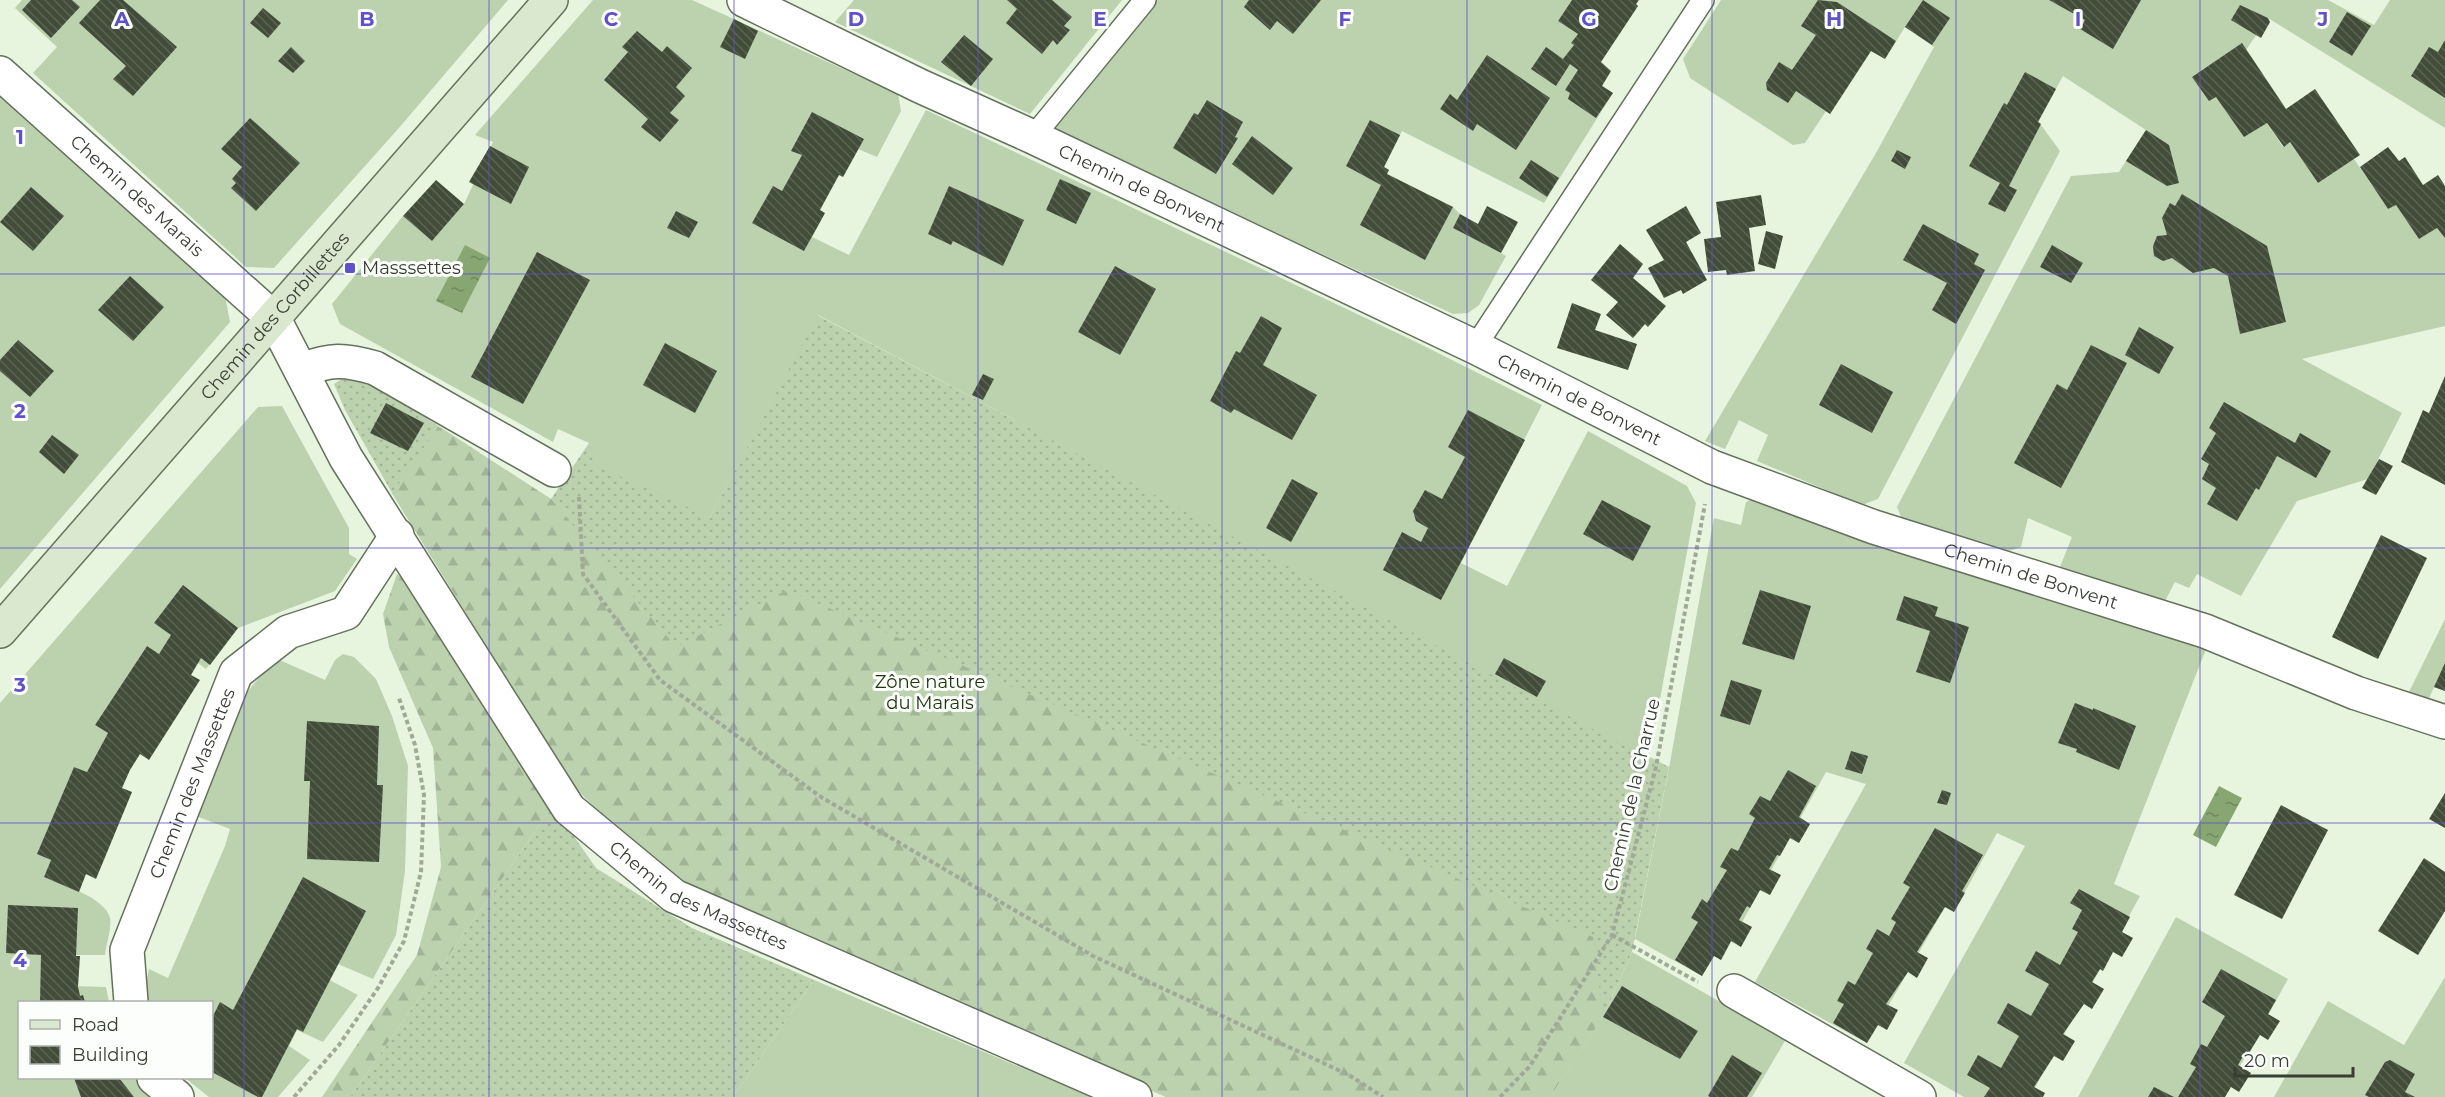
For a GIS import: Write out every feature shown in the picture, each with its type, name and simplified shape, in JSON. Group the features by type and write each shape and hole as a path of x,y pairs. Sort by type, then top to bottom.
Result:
{"street":[{"name":"Chemin des Corbillettes","path":"0,631 551,0"},
{"name":"Chemin de Bonvent","path":"744,0 920,86 1034,137 1475,347 1712,467 1874,527 2205,631 2356,693 2445,722"},
{"name":"Chemin des Marais","path":"0,73 274,319"},
{"name":"Chemin des Massettes","path":"274,319 346,458 569,809 674,896 1136,1097"},
{"path":"302,370 326,361 351,361 375,368 554,470"},
{"name":"Chemin des Massettes","path":"131,1001 128,950 236,673 288,632 346,613 397,535"},
{"path":"1734,991 1919,1097"},
{"path":"156,1079 177,1097"}],"lane":[{"path":"1034,137 1144,0"},
{"path":"1475,347 1703,0"}],"path":[{"name":"Chemin de la Charrue","path":"1500,1097 1530,1066 1612,935 1656,767 1712,467"},
{"path":"554,470 579,490 583,574 660,680 821,797 1093,956 1349,1075 1383,1097"},
{"path":"294,1097 339,1045 372,998 404,941 421,872 424,795 415,745 399,699"},
{"path":"1612,935 1718,993 1734,991"}],"green space":[{"path":"22,0 508,0 398,129 274,268 246,267 33,73 57,47 15,8"},
{"path":"593,0 692,0 898,94 901,111 877,157 858,149 843,177 802,155 783,190 825,213 812,237 849,255 926,110 1412,340 1542,405 1461,563 1507,586 1588,431 1687,486 1696,503 1649,759 818,315 710,517 594,465 589,443 558,429 553,442 340,324 332,304 403,216 432,241 464,204 493,142 475,135"},
{"path":"854,0 1122,0 1030,114 835,22"},
{"path":"1153,0 1572,0 1558,21 1578,34 1571,43 1574,45 1564,59 1613,93 1544,203 1402,131 1384,167 1389,170 1387,174 1453,207 1460,214 1453,228 1506,256 1479,305 1468,313 1453,314 1047,128"},
{"path":"1721,0 2328,0 2374,25 2390,0 2445,0 2445,128 2268,18 2246,50 2286,109 2266,122 2283,147 2290,142 2318,183 2354,159 2388,209 2396,205 2419,239 2437,228 2445,238 2445,326 2302,359 2402,413 2368,479 2297,501 2241,596 2197,574 2189,588 2175,582 2164,603 2060,567 2072,537 2028,518 2021,547 2003,553 1904,524 1897,507 2071,176 2119,172 2146,130 2063,76 2038,121 2060,151 1878,499 1862,505 1757,461 1768,435 1739,420 1725,449 1705,441 1876,153 1934,47 1905,27 1885,59 1871,51 1830,114 1826,111 1805,143 1793,145 1690,78 1683,59"},
{"path":"0,95 225,296 230,322 0,589"},
{"name":"Zône nature du Marais","path":"817,315 1669,767 1632,952 1603,1017 1550,1097 1166,1097 571,783 392,493 345,410 334,384 348,375 369,381 551,499 589,443 710,517"},
{"path":"282,406 349,528 349,554 357,559 335,591 238,628 206,669 168,641 159,654 147,646 95,725 108,733 87,772 74,767 38,853 51,860 44,877 92,898 107,911 110,918 105,955 42,955 41,985 106,987 109,1001 18,1001 18,1079 140,1079 152,1097 0,1097 0,703 258,407"},
{"path":"438,427 551,499 676,647 787,590 1593,937 1603,1017 1550,1097 1166,1097 828,954 651,867 571,783 392,493"},
{"path":"1758,496 2208,644 2114,884 2140,896 2030,1097 1964,1097 1904,1063 2025,846 1997,833 1954,912 1945,907 1867,1043 1755,982 1866,784 1826,772 1721,960 1714,956 1702,976 1635,939 1669,768 1714,518 1741,525 1746,502"},
{"path":"397,574 417,587 553,806 350,1097 322,1097 417,955 441,867 433,748 389,647 383,614"},
{"path":"2445,619 2445,691 2434,687 2428,701 2408,694"},
{"path":"343,654 354,657 376,679 392,716 408,766 405,871 396,935 373,979 338,964 286,957 358,995 323,1042 297,1030 289,1046 310,1060 278,1097 209,1097 186,1079 213,1079 213,1001 142,1001 149,969 168,978 225,846 230,829 196,816 239,702 275,658 325,680 335,660"},
{"path":"553,806 596,868 692,928 814,980 733,1097 350,1097"},
{"path":"2176,917 2288,979 2223,1097 2078,1097"},
{"path":"1632,952 1786,1039 1752,1097 1550,1097 1603,1017"},
{"path":"2445,977 2445,1097 2274,1097 2328,1001 2404,1045"},
{"path":"814,980 1091,1097 733,1097"}],"water":[{"path":"465,245 490,258 462,313 436,301"},
{"path":"2219,786 2242,798 2216,847 2193,835"}],"building":[{"path":"31,0 72,0 80,7 51,38 22,10"},
{"path":"100,0 123,0 177,47 133,96 113,79 126,66 79,23"},
{"path":"1007,0 1052,0 1072,17 1064,26 1070,30 1057,45 1053,40 1042,54 1006,23 1017,9"},
{"path":"1249,0 1321,0 1293,34 1277,21 1270,30 1244,7"},
{"path":"1572,0 1639,0 1636,4 1638,6 1601,62 1611,71 1602,86 1613,93 1596,118 1568,99 1570,93 1565,90 1578,70 1570,64 1556,86 1531,69 1546,47 1563,59 1574,45 1571,43 1578,34 1558,21"},
{"path":"1818,0 1837,2 1896,41 1885,59 1871,51 1830,114 1796,91 1788,103 1767,90 1766,83 1779,62 1792,70 1816,35 1801,26"},
{"path":"1923,0 1950,18 1932,45 1905,27"},
{"path":"2049,0 2141,0 2113,49 2080,29 2085,20"},
{"path":"2240,5 2268,18 2270,22 2261,38 2231,20"},
{"path":"263,8 281,23 268,38 250,23"},
{"path":"2347,12 2371,26 2352,56 2329,42"},
{"path":"734,19 758,31 745,59 720,47"},
{"path":"637,31 662,52 667,46 692,68 676,87 685,96 670,113 679,120 660,142 641,127 648,119 604,80 628,52 622,47"},
{"path":"964,35 993,59 971,86 941,62"},
{"path":"2445,40 2445,98 2411,76 2429,47 2438,52"},
{"path":"2242,43 2286,109 2315,89 2360,155 2318,183 2290,142 2284,147 2267,123 2244,137 2216,97 2209,101 2192,77"},
{"path":"291,47 305,61 293,73 278,61"},
{"path":"1487,55 1550,98 1516,150 1477,124 1473,131 1440,109 1450,94 1457,100"},
{"path":"2025,72 2056,89 2038,122 2041,124 2009,186 2017,190 2005,212 1988,204 2000,183 1969,166 2004,103 2007,105"},
{"path":"1207,100 1243,122 1235,137 1238,138 1216,174 1173,148 1194,113 1198,115"},
{"path":"812,112 864,139 843,177 839,175 820,210 825,213 804,251 752,223 773,186 782,191 802,155 791,151"},
{"path":"250,118 300,163 256,211 231,188 236,183 232,179 242,167 221,149"},
{"path":"1370,120 1400,135 1384,167 1389,170 1387,174 1453,207 1425,260 1360,225 1381,185 1346,166"},
{"path":"2146,130 2169,145 2179,183 2167,186 2126,161"},
{"path":"1252,136 1293,168 1273,195 1232,164"},
{"path":"490,146 529,167 511,204 469,182"},
{"path":"2388,147 2399,161 2405,157 2423,185 2438,175 2445,186 2445,238 2437,228 2419,239 2396,205 2388,209 2360,167"},
{"path":"1897,150 1911,157 1905,169 1891,161"},
{"path":"1531,160 1559,178 1547,197 1519,178"},
{"path":"1060,179 1091,193 1076,224 1046,210"},
{"path":"436,180 464,204 432,241 403,216"},
{"path":"949,186 1024,220 1003,266 953,241 951,245 928,234"},
{"path":"31,187 64,216 33,251 0,222"},
{"path":"2182,194 2267,246 2286,322 2240,334 2228,276 2214,268 2193,273 2172,258 2163,261 2154,256 2153,246 2157,236 2167,235 2162,218 2170,203 2175,206"},
{"path":"1761,195 1766,225 1749,228 1755,271 1727,275 1726,270 1708,272 1704,239 1721,237 1716,202"},
{"path":"1487,206 1518,222 1501,253 1453,228 1460,214 1478,224"},
{"path":"1686,206 1701,233 1686,242 1707,280 1683,294 1681,290 1664,298 1648,268 1664,260 1646,230"},
{"path":"676,211 698,222 689,238 667,228"},
{"path":"1923,224 1979,254 1974,264 1985,270 1956,324 1932,310 1947,283 1903,260"},
{"path":"1766,231 1783,236 1775,269 1758,264"},
{"path":"1620,244 1643,264 1633,278 1666,306 1648,327 1645,324 1633,338 1606,315 1618,302 1591,280"},
{"path":"2052,245 2083,263 2071,283 2040,267"},
{"path":"537,252 590,280 523,404 471,377"},
{"path":"1115,266 1156,289 1120,355 1078,332"},
{"path":"130,276 164,307 133,341 98,310"},
{"path":"1572,303 1601,314 1595,330 1637,344 1628,370 1557,348"},
{"path":"1261,316 1282,328 1263,365 1317,395 1292,440 1234,409 1231,413 1210,401 1236,351 1240,353"},
{"path":"2139,327 2174,347 2159,374 2125,355"},
{"path":"18,340 54,371 30,397 0,371 0,360"},
{"path":"665,343 717,371 695,413 643,385"},
{"path":"2091,345 2127,363 2061,488 2014,463 2057,384 2067,390"},
{"path":"1841,364 1893,392 1872,433 1819,405"},
{"path":"983,374 994,379 983,400 972,395"},
{"path":"2445,376 2445,485 2401,462 2423,410 2429,413"},
{"path":"2224,402 2295,443 2300,433 2331,451 2316,478 2277,456 2259,490 2256,488 2237,521 2207,504 2216,488 2202,479 2209,464 2201,459 2216,433 2209,428"},
{"path":"386,403 424,423 408,451 370,433"},
{"path":"1468,410 1525,440 1441,600 1383,570 1402,532 1421,542 1428,528 1416,521 1413,511 1425,490 1442,499 1465,457 1448,447"},
{"path":"52,435 79,455 64,474 39,452"},
{"path":"2379,459 2393,466 2376,495 2362,488"},
{"path":"1292,479 1318,493 1291,542 1266,528"},
{"path":"1602,500 1651,526 1633,561 1583,534"},
{"path":"2381,535 2427,558 2378,659 2332,637"},
{"path":"183,585 238,628 210,665 201,658 191,675 200,680 149,760 140,754 130,770 122,788 132,792 96,879 86,874 79,892 44,877 51,860 37,854 74,767 87,772 108,733 95,725 147,646 159,654 171,635 154,623"},
{"path":"1760,590 1811,606 1794,660 1742,644"},
{"path":"1904,596 1938,607 1935,616 1969,627 1950,683 1916,672 1930,631 1896,620"},
{"path":"1504,658 1546,681 1537,697 1495,674"},
{"path":"2445,663 2445,691 2434,687"},
{"path":"1731,680 1762,690 1750,725 1720,716"},
{"path":"2075,703 2136,726 2119,770 2076,752 2077,749 2058,743"},
{"path":"307,721 379,726 377,785 383,785 379,862 307,859 310,781 304,781"},
{"path":"1851,751 1868,756 1862,774 1845,769"},
{"path":"1788,770 1816,786 1799,817 1810,824 1799,843 1790,838 1780,856 1777,855 1769,869 1781,875 1770,895 1760,890 1750,908 1747,906 1739,920 1752,927 1741,947 1731,941 1721,960 1714,956 1702,976 1675,960 1698,922 1691,918 1702,899 1707,903 1727,870 1720,867 1731,848 1738,851 1755,818 1749,814 1760,796 1770,801"},
{"path":"1942,790 1951,793 1947,805 1937,803"},
{"path":"2445,793 2445,828 2429,819"},
{"path":"2281,805 2328,830 2282,919 2234,895"},
{"path":"1935,828 1983,855 1962,891 1965,893 1954,912 1945,907 1917,952 1928,958 1917,978 1908,972 1886,1004 1898,1010 1887,1030 1878,1025 1867,1043 1833,1023 1844,1004 1837,1001 1848,981 1855,985 1873,953 1866,949 1877,929 1889,936 1896,922 1891,919 1910,887 1903,883"},
{"path":"2424,858 2445,872 2445,911 2418,955 2378,931"},
{"path":"303,877 366,911 303,1032 297,1029 262,1097 213,1073 213,1016 220,1002 233,1010"},
{"path":"2079,889 2130,917 2122,932 2133,938 2122,957 2113,952 2103,971 2100,969 2092,982 2104,989 2092,1009 2084,1004 2063,1034 2075,1041 2063,1061 2054,1056 2034,1087 2045,1093 2043,1097 1984,1097 1990,1088 1967,1075 1978,1055 2001,1068 2019,1036 1997,1023 2008,1003 2031,1016 2049,984 2025,971 2036,951 2060,965 2078,932 2072,929 2082,910 2070,903"},
{"path":"8,905 78,908 76,956 80,956 78,987 80,996 83,995 85,1001 40,1001 41,955 6,953"},
{"path":"2221,969 2276,1000 2268,1014 2280,1021 2268,1040 2260,1035 2249,1053 2246,1051 2238,1065 2251,1073 2239,1092 2231,1087 2225,1097 2178,1097 2196,1067 2190,1064 2201,1044 2207,1047 2225,1016 2202,1002"},
{"path":"1622,986 1698,1031 1680,1059 1603,1017"},
{"path":"1732,1055 1762,1073 1747,1097 1708,1096"},
{"path":"2390,1060 2415,1074 2405,1092 2415,1097 2369,1097 2365,1095 2385,1062"},
{"path":"74,1079 120,1079 134,1097 81,1097"},
{"path":"2154,1087 2174,1097 2148,1097"}],"place":[{"name":"Masssettes","path":"350,268"}]}
